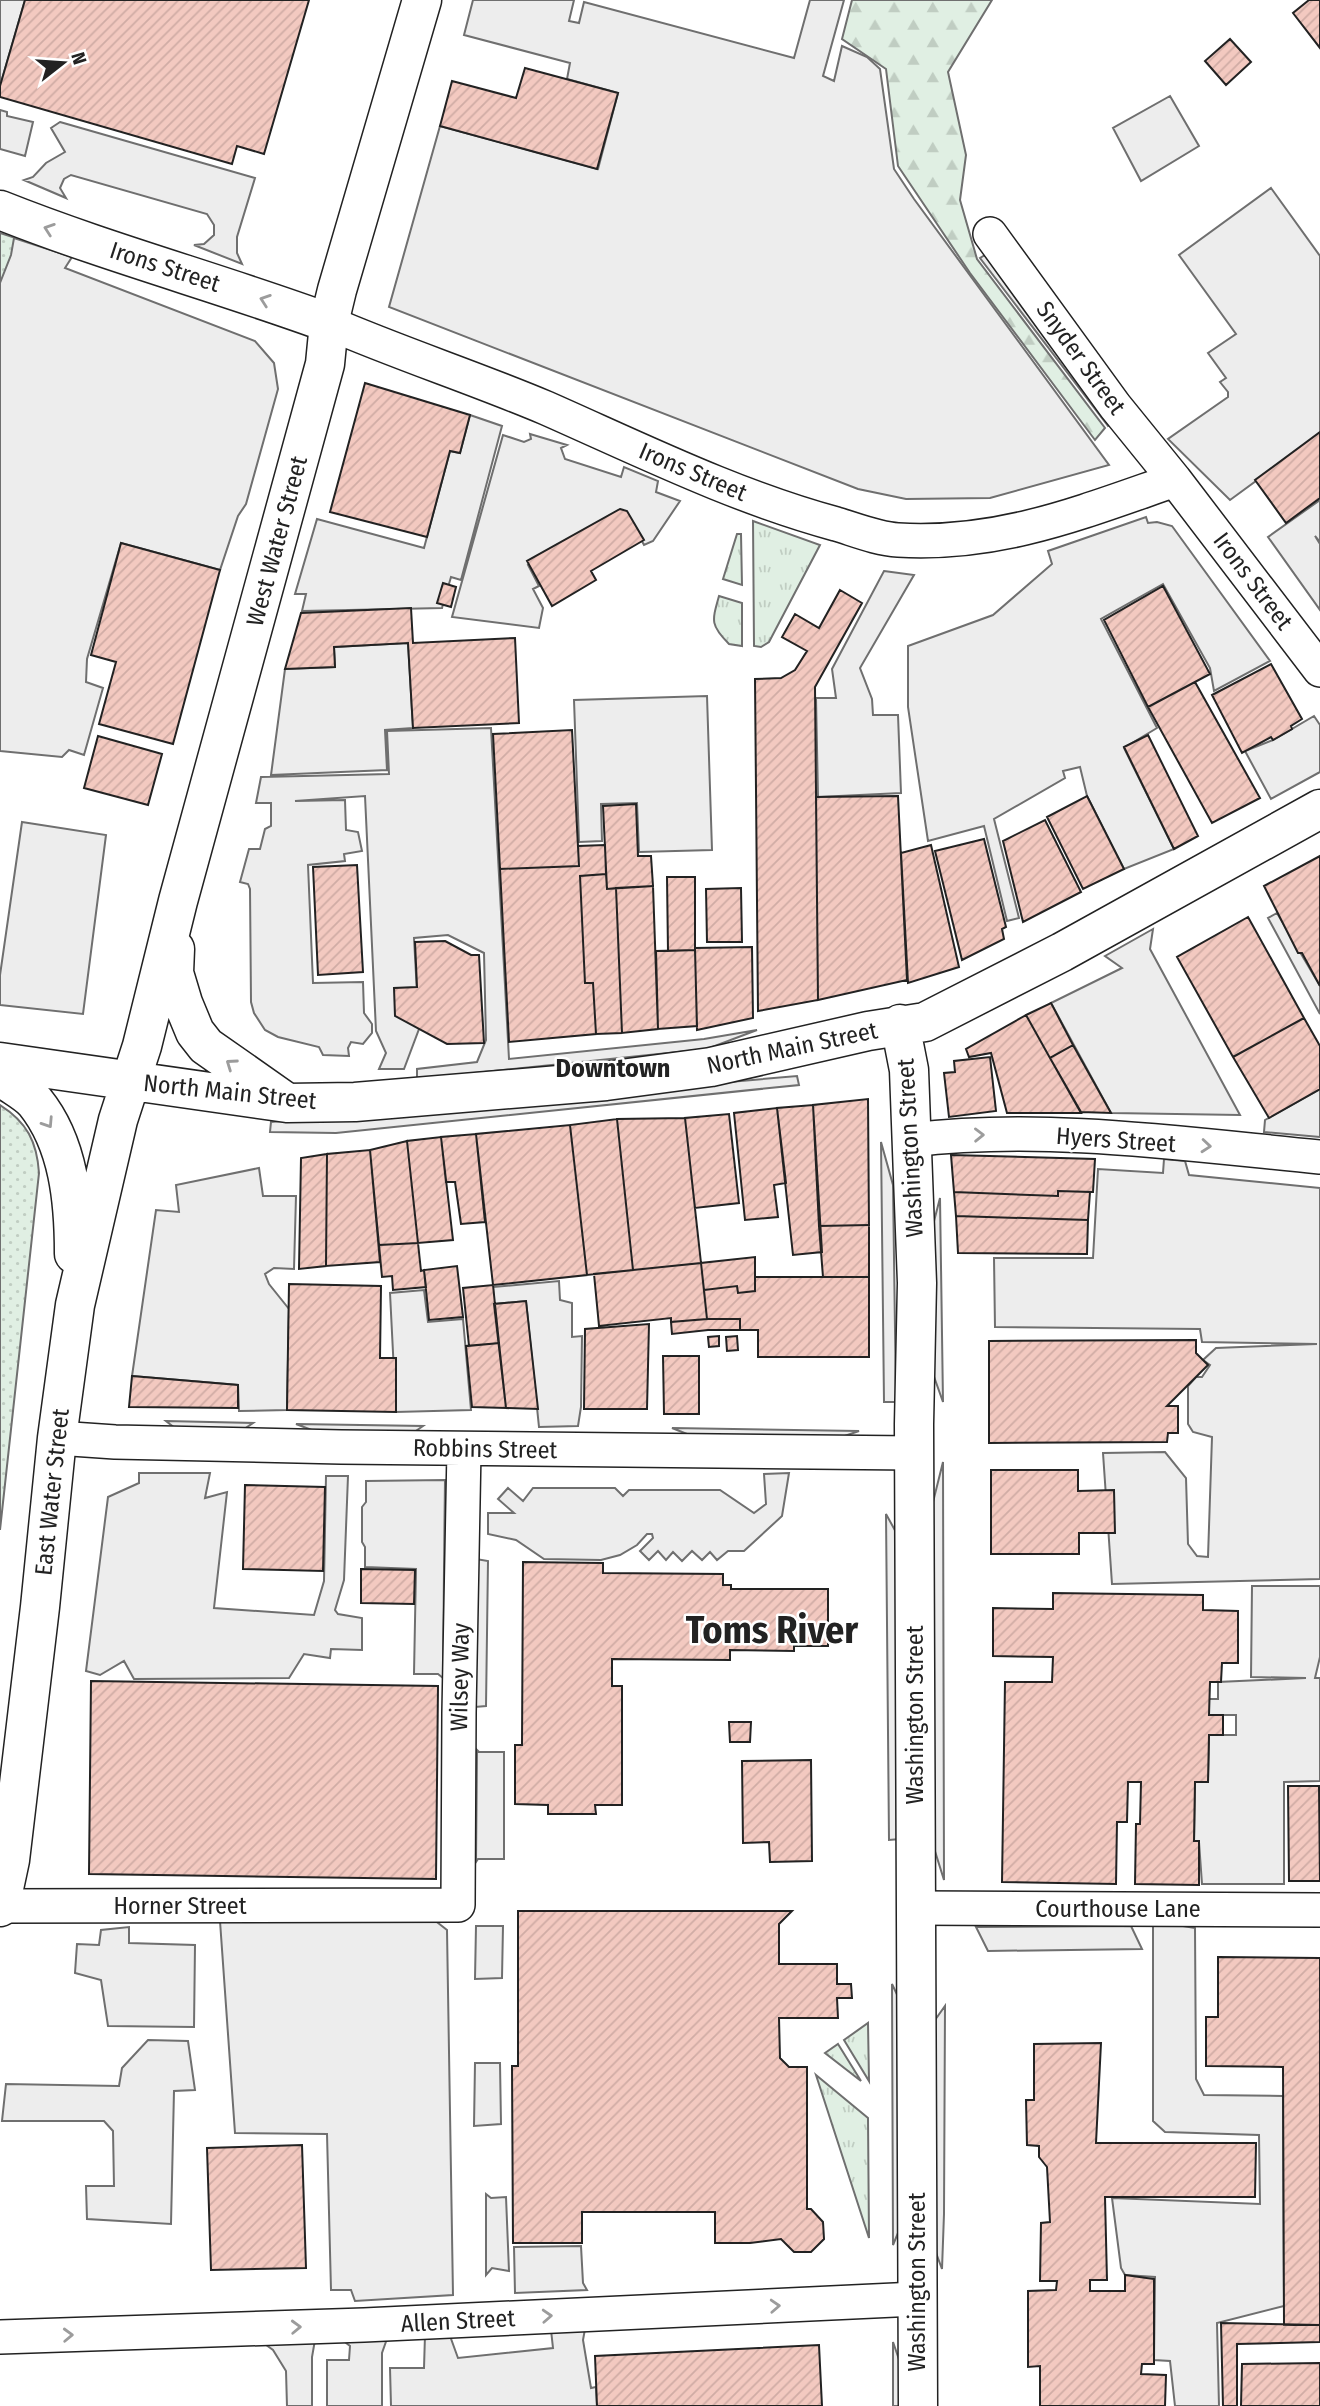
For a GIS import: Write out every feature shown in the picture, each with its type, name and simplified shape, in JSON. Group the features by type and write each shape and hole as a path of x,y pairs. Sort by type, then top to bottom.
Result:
{"main road":[{"name":"West Water Street","path":"130,1081 142,1046 178,901 325,364 329,323 422,0"},
{"name":"Irons Street","path":"0,210 329,323"},
{"name":"North Main Street","path":"0,1062 287,1103 355,1102 606,1081 711,1067 900,1024 925,1022 1062,952 1320,809"},
{"path":"178,901 174,973 195,1032 205,1046 287,1103"},
{"name":"Washington Street","path":"900,1024 909,1070 917,1283 914,1453 918,2406"},
{"path":"0,1076 34,1100 55,1134 68,1175 74,1234 75,1305"},
{"name":"East Water Street","path":"0,1906 10,1860 57,1438 75,1305 118,1119 130,1081"}],"street":[{"name":"Snyder Street","path":"990,234 1115,406 1175,480"},
{"name":"Irons Street","path":"329,323 492,385 754,497 800,514 895,540 973,538 1010,533 1049,524 1175,480 1320,670"},
{"name":"Hyers Street","path":"911,1140 944,1136 1012,1135 1132,1138 1320,1157"},
{"name":"Robbins Street","path":"57,1438 115,1442 464,1449 914,1453"},
{"name":"Wilsey Way","path":"458,1905 464,1449"},
{"name":"Horner Street","path":"0,1906 458,1905"},
{"name":"Courthouse Lane","path":"916,1908 1320,1910"},
{"name":"Allen Street","path":"0,2337 364,2325 916,2299"}],"green space":[{"path":"852,0 992,0 948,72 966,155 960,200 977,259 1105,428 1095,440 970,273 898,166 886,69 842,39"},
{"path":"0,233 37,245 0,375"},
{"path":"753,521 820,545 769,642 761,647 754,646"},
{"path":"737,534 741,534 742,585 723,579"},
{"path":"719,596 742,603 742,646 729,644 718,632 714,617"},
{"path":"0,1105 17,1118 29,1134 36,1152 39,1173 0,1530"},
{"path":"868,2023 869,2081 844,2040"},
{"path":"838,2044 861,2081 825,2053"},
{"path":"816,2075 868,2118 869,2238"}],"shaded area":[{"path":"0,0 25,0 0,86"},
{"path":"473,0 574,0 569,21 579,23 584,2 794,58 810,0 844,0 823,76 834,81 842,46 867,57 880,69 894,169 1109,465 990,498 906,499 858,489 389,307 440,126 598,169 618,93 567,79 570,63 464,35"},
{"path":"1170,96 1199,146 1141,181 1113,128"},
{"path":"0,110 7,112 7,116 33,122 25,156 0,149"},
{"path":"60,122 255,178 237,237 237,253 242,264 194,245 204,244 214,235 214,225 207,214 71,175 64,179 60,188 66,198 24,180 33,177 46,163 65,152 51,128"},
{"path":"1271,188 1320,256 1320,434 1230,500 1168,439 1228,397 1228,392 1220,382 1226,378 1208,353 1236,334 1179,255"},
{"path":"14,238 72,257 65,268 255,341 274,363 278,389 246,504 238,516 220,570 121,543 87,659 86,682 103,688 84,755 69,750 62,757 0,751 0,283 11,255"},
{"path":"990,252 1117,420 1108,426 980,258"},
{"path":"470,415 502,426 461,580 451,577 442,608 302,611 306,594 295,594 317,519 424,548 450,451 460,453"},
{"path":"530,434 567,445 561,448 565,459 621,477 624,467 658,481 656,492 680,501 653,541 644,545 628,515 620,511 528,565 539,586 533,589 543,608 539,628 452,617 503,435 524,442 531,439"},
{"path":"1320,500 1320,542 1315,536 1320,544 1320,610 1268,537"},
{"path":"1146,517 1148,523 1157,522 1172,526 1270,661 1214,691 1210,668 1163,584 1101,619 1157,728 1124,748 1174,849 1124,869 1087,796 1080,767 1063,771 1065,778 994,819 1019,918 1007,921 984,826 928,841 908,707 908,646 993,615 1052,564 1048,551"},
{"path":"884,571 914,575 860,668 872,699 873,715 898,715 901,793 818,797 816,698 836,698 832,669"},
{"path":"408,643 413,728 385,730 387,770 271,775 285,669 335,667 334,647"},
{"path":"707,696 712,850 639,852 637,803 601,804 602,841 579,842 574,700"},
{"path":"1314,716 1320,725 1320,772 1271,799 1245,751 1273,740"},
{"path":"491,728 509,1059 704,1039 757,1030 707,1049 417,1079 417,1069 477,1062 486,1040 484,953 448,935 414,938 419,1029 404,1069 379,1069 386,1053 376,1031 365,796 295,801 345,800 346,830 358,832 362,851 344,854 345,861 308,865 313,983 363,982 364,1013 372,1024 372,1033 363,1044 351,1042 348,1048 349,1056 323,1055 319,1047 278,1037 265,1030 254,1013 251,1002 250,889 248,884 240,882 249,849 260,849 265,829 271,826 271,803 256,803 261,777 389,774 387,731"},
{"path":"22,822 106,835 83,1014 0,1005 0,975"},
{"path":"1277,913 1320,986 1320,1014 1268,918"},
{"path":"1153,929 1150,949 1240,1115 1111,1113 1051,1003 1122,968 1105,956"},
{"path":"797,1076 799,1085 336,1133 270,1132 271,1122"},
{"path":"1320,1089 1320,1137 1264,1132 1265,1120"},
{"path":"881,1142 893,1185 896,1402 884,1402"},
{"path":"1164,1159 1185,1161 1189,1175 1320,1188 1320,1579 1112,1584 1103,1453 1165,1452 1186,1478 1188,1544 1197,1556 1208,1557 1212,1437 1193,1432 1188,1424 1188,1386 1196,1377 1202,1377 1210,1365 1203,1360 1216,1348 1317,1344 1202,1342 1200,1329 995,1327 994,1258 1093,1258 1098,1169 1163,1173"},
{"path":"259,1168 263,1196 296,1196 294,1269 274,1268 265,1274 269,1284 289,1309 287,1410 239,1411 238,1385 132,1376 156,1210 179,1212 176,1185"},
{"path":"940,1198 943,1402 932,1371 932,1229"},
{"path":"559,1281 560,1300 572,1303 572,1337 582,1336 581,1407 578,1426 539,1427 526,1301 494,1304 493,1287"},
{"path":"424,1290 428,1322 463,1319 471,1410 396,1412 390,1293"},
{"path":"166,1421 253,1423 238,1433 180,1432"},
{"path":"296,1424 423,1426 410,1435 322,1434"},
{"path":"672,1428 859,1431 836,1439 697,1438"},
{"path":"943,1462 944,1880 934,1848 933,1502"},
{"path":"139,1473 210,1473 205,1498 227,1492 214,1608 314,1615 324,1581 326,1476 348,1476 344,1580 335,1610 338,1614 362,1618 362,1650 331,1649 330,1658 304,1654 289,1678 134,1679 124,1661 100,1675 86,1671 108,1497 139,1483"},
{"path":"789,1473 782,1516 744,1551 728,1551 717,1560 710,1552 702,1560 692,1551 682,1561 673,1552 666,1560 658,1551 649,1560 640,1551 653,1538 652,1534 647,1534 637,1545 620,1555 601,1560 544,1559 516,1540 488,1534 488,1513 514,1513 498,1499 508,1488 523,1501 533,1488 615,1488 623,1496 629,1490 720,1490 754,1513 766,1504 764,1474"},
{"path":"445,1480 443,1678 438,1674 414,1674 416,1569 365,1567 362,1507 366,1502 366,1481"},
{"path":"886,1514 897,1534 900,1839 889,1840"},
{"path":"476,1559 488,1561 486,1706 475,1707"},
{"path":"1252,1586 1320,1586 1320,1657 1315,1678 1320,1678 1320,1781 1284,1782 1284,1884 1202,1884 1199,1842 1194,1841 1195,1782 1208,1782 1209,1735 1236,1735 1236,1715 1209,1715 1209,1699 1218,1699 1218,1682 1306,1678 1251,1677"},
{"path":"477,1750 504,1752 504,1859 478,1859 476,1862"},
{"path":"433,1919 447,1930 453,2295 355,2301 351,2290 331,2290 327,2134 235,2133 220,1921"},
{"path":"1153,1921 1195,1928 1196,2079 1204,2095 1283,2096 1284,2306 1217,2323 1219,2406 1175,2406 1170,2361 1154,2360 1155,2277 1125,2275 1121,2268 1112,2198 1260,2204 1259,2135 1165,2132 1153,2121"},
{"path":"476,1926 503,1926 502,1978 475,1979"},
{"path":"1131,1926 1142,1949 988,1951 976,1927"},
{"path":"129,1927 129,1943 195,1945 194,2027 108,2026 101,1980 75,1973 77,1944 99,1945 101,1930"},
{"path":"892,1984 902,2005 903,2221 893,2245"},
{"path":"945,2006 942,2269 932,2242 935,2020"},
{"path":"148,2040 188,2041 195,2090 174,2091 171,2224 87,2219 86,2186 114,2186 113,2131 104,2121 2,2121 6,2084 119,2086 122,2068"},
{"path":"475,2063 500,2063 501,2124 474,2126"},
{"path":"486,2194 491,2198 506,2197 509,2271 492,2268 486,2275"},
{"path":"581,2246 583,2283 587,2290 515,2293 514,2247"},
{"path":"585,2329 583,2340 591,2388 596,2387 597,2406 391,2406 390,2368 424,2368 425,2335 450,2336 458,2358 553,2348 551,2330"},
{"path":"388,2336 382,2353 382,2406 327,2406 327,2360 349,2360 350,2346 341,2339"},
{"path":"315,2340 312,2357 312,2406 287,2406 286,2371 273,2350 262,2342"},
{"path":"893,2342 903,2371 903,2406 893,2406"}],"building":[{"path":"25,0 309,0 264,154 237,146 232,164 0,97 0,86"},
{"path":"1309,0 1320,0 1320,48 1293,13"},
{"path":"1230,39 1251,62 1226,85 1205,61"},
{"path":"525,68 618,93 597,169 440,126 452,81 516,98"},
{"path":"365,383 470,415 460,453 450,451 427,537 330,512"},
{"path":"1320,432 1320,498 1286,523 1255,480"},
{"path":"620,509 627,511 644,540 591,571 596,580 552,606 527,561"},
{"path":"121,543 220,570 173,744 99,724 116,662 91,655"},
{"path":"443,583 456,587 451,607 437,603"},
{"path":"1163,586 1210,674 1148,707 1104,620"},
{"path":"840,590 862,603 815,687 818,1000 758,1011 755,679 781,678 795,670 807,651 782,637 795,614 819,628"},
{"path":"411,608 413,643 515,638 519,723 413,728 408,643 334,647 335,667 285,669 301,613"},
{"path":"1271,664 1302,719 1291,726 1292,729 1273,740 1271,737 1242,753 1212,695"},
{"path":"1195,682 1260,798 1212,823 1148,707"},
{"path":"572,730 579,866 500,869 493,734"},
{"path":"1148,735 1198,836 1174,849 1124,747"},
{"path":"98,736 162,754 148,805 84,788"},
{"path":"898,796 907,980 818,1000 816,797"},
{"path":"1087,796 1124,869 1083,889 1047,817"},
{"path":"636,804 638,856 651,856 653,886 607,889 603,806"},
{"path":"1045,820 1081,892 1023,922 1003,841"},
{"path":"984,839 1006,927 1002,929 1004,939 962,960 935,851"},
{"path":"605,845 606,874 580,876 585,983 593,983 596,1034 509,1042 500,869 579,866 578,846"},
{"path":"931,845 959,967 908,983 901,853"},
{"path":"1320,856 1320,986 1302,953 1298,953 1264,886"},
{"path":"357,865 363,972 318,975 313,867"},
{"path":"606,874 607,889 616,888 622,1033 596,1034 593,983 585,983 580,876"},
{"path":"667,877 695,877 695,950 668,951"},
{"path":"653,886 658,1029 622,1033 616,888"},
{"path":"741,888 742,942 707,942 706,889"},
{"path":"1248,917 1304,1018 1233,1057 1177,957"},
{"path":"445,941 471,955 479,955 484,1043 447,1044 395,1016 394,988 417,987 415,942"},
{"path":"752,947 753,1018 697,1030 695,948"},
{"path":"695,950 697,1026 658,1029 656,951"},
{"path":"1051,1003 1073,1045 1050,1058 1026,1015"},
{"path":"1026,1015 1081,1113 1007,1113 991,1053 969,1057 966,1049"},
{"path":"1304,1018 1320,1046 1320,1089 1269,1118 1233,1057"},
{"path":"1073,1045 1111,1113 1081,1112 1050,1058"},
{"path":"990,1057 996,1111 949,1117 944,1073 955,1072 954,1061"},
{"path":"868,1099 869,1225 819,1226 813,1105"},
{"path":"813,1105 822,1252 793,1255 777,1108"},
{"path":"777,1108 786,1183 774,1185 778,1217 745,1220 734,1113"},
{"path":"729,1114 739,1203 695,1208 685,1118"},
{"path":"685,1118 701,1263 633,1270 617,1119"},
{"path":"617,1119 633,1270 587,1275 570,1125"},
{"path":"570,1125 587,1275 493,1285 476,1134"},
{"path":"476,1134 485,1222 461,1224 455,1182 446,1182 441,1137"},
{"path":"441,1137 453,1240 418,1243 407,1141"},
{"path":"407,1141 418,1243 379,1245 370,1150"},
{"path":"370,1150 380,1262 326,1266 327,1154"},
{"path":"327,1154 326,1266 299,1269 301,1158"},
{"path":"951,1155 1095,1159 1093,1192 1058,1191 1058,1196 954,1192"},
{"path":"1058,1191 1090,1192 1088,1220 956,1216 954,1192 1058,1196"},
{"path":"956,1216 1088,1220 1087,1254 958,1253"},
{"path":"869,1225 869,1277 823,1277 819,1226"},
{"path":"418,1243 426,1287 393,1290 392,1276 382,1277 379,1245"},
{"path":"755,1257 755,1291 738,1293 737,1286 704,1290 701,1263"},
{"path":"701,1263 707,1319 671,1322 671,1318 599,1326 594,1274"},
{"path":"457,1266 463,1317 429,1320 424,1270"},
{"path":"755,1277 869,1277 869,1357 758,1357 758,1330 740,1330 740,1319 707,1319 704,1290 737,1286 738,1293 755,1291"},
{"path":"289,1284 381,1286 380,1358 396,1358 396,1412 287,1410"},
{"path":"493,1285 499,1343 469,1346 463,1288"},
{"path":"526,1301 538,1409 506,1408 494,1304"},
{"path":"740,1319 740,1330 672,1334 671,1322"},
{"path":"649,1324 647,1409 584,1409 585,1329"},
{"path":"719,1336 719,1346 709,1347 708,1337"},
{"path":"737,1336 738,1350 727,1351 726,1337"},
{"path":"1196,1340 1196,1353 1208,1365 1167,1406 1178,1406 1178,1433 1168,1433 1167,1442 989,1443 989,1341"},
{"path":"499,1343 506,1408 472,1407 466,1346"},
{"path":"663,1356 699,1356 699,1414 664,1414"},
{"path":"132,1376 238,1385 238,1408 129,1407"},
{"path":"991,1470 1078,1470 1078,1491 1114,1490 1115,1533 1079,1533 1079,1554 991,1554"},
{"path":"245,1485 325,1487 323,1571 243,1569"},
{"path":"523,1562 603,1563 603,1573 723,1574 723,1585 731,1585 731,1589 828,1589 828,1646 794,1646 794,1651 730,1650 730,1660 612,1659 612,1686 622,1686 622,1805 595,1805 596,1814 548,1814 548,1805 515,1804 515,1745 522,1745"},
{"path":"361,1569 415,1570 414,1604 361,1603"},
{"path":"1053,1593 1203,1595 1203,1610 1238,1611 1238,1663 1222,1663 1221,1682 1210,1682 1209,1715 1223,1715 1223,1735 1209,1735 1208,1782 1195,1782 1194,1841 1199,1841 1199,1885 1135,1884 1136,1824 1140,1824 1141,1782 1128,1782 1127,1822 1117,1822 1116,1884 1002,1882 1005,1682 1052,1682 1053,1657 993,1656 993,1608 1053,1609"},
{"path":"91,1681 438,1686 436,1879 89,1874"},
{"path":"729,1722 751,1722 750,1742 730,1742"},
{"path":"811,1760 812,1861 770,1862 769,1842 743,1843 742,1761"},
{"path":"1288,1786 1319,1786 1320,1881 1289,1881"},
{"path":"518,1911 792,1911 779,1924 779,1964 837,1964 837,1984 851,1984 852,1998 837,1998 838,2018 779,2018 780,2058 789,2067 807,2067 807,2209 811,2209 823,2222 824,2239 811,2252 794,2252 781,2239 750,2243 715,2243 715,2212 582,2212 582,2243 513,2243 512,2066 518,2066"},
{"path":"1218,1957 1320,1958 1320,2325 1284,2325 1283,2067 1206,2066 1206,2017 1218,2017"},
{"path":"1101,2043 1096,2143 1256,2143 1255,2197 1105,2197 1107,2280 1090,2280 1090,2291 1125,2291 1125,2275 1154,2279 1154,2364 1142,2364 1141,2374 1166,2375 1165,2406 1040,2406 1040,2366 1028,2367 1028,2291 1056,2290 1057,2281 1040,2281 1041,2223 1050,2222 1047,2167 1039,2157 1039,2146 1027,2145 1026,2100 1034,2100 1034,2044"},
{"path":"302,2145 306,2268 211,2270 207,2148"},
{"path":"1221,2323 1320,2325 1320,2342 1237,2344 1237,2406 1223,2406"},
{"path":"819,2345 822,2406 597,2406 595,2356"},
{"path":"1320,2363 1320,2406 1241,2406 1242,2364"}],"district":[{"name":"Downtown","path":"613,1068"},
{"name":"Toms River","path":"772,1630"}]}
